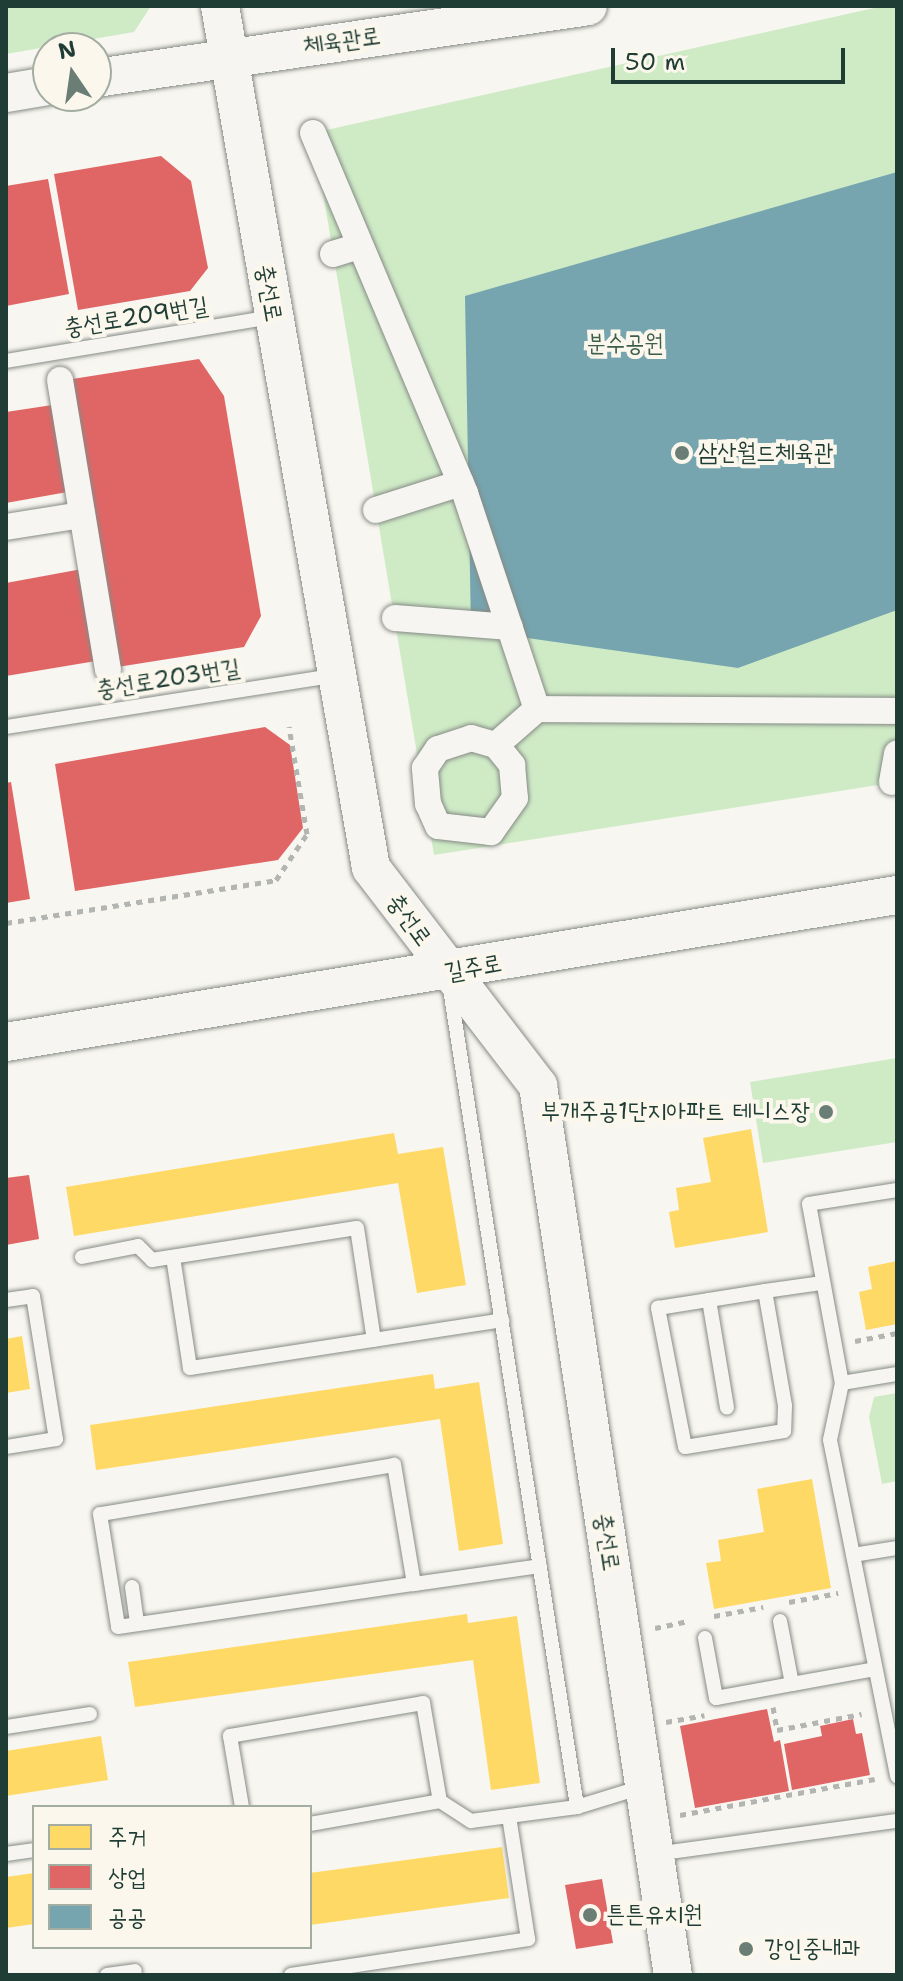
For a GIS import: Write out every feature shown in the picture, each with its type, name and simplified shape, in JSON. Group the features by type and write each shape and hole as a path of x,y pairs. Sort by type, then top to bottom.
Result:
{"street":[{"name":"충선로","path":"220,6 371,868 447,973 538,1086 673,1975"},
{"name":"체육관로","path":"112,75 588,6"},
{"path":"6,93 32,89"},
{"path":"313,133 461,483 537,709"},
{"path":"333,254 360,246"},
{"path":"60,380 108,670"},
{"path":"376,510 461,483"},
{"path":"6,527 82,515"},
{"path":"395,618 510,627"},
{"path":"496,745 537,709 897,711"},
{"path":"892,782 897,753"},
{"name":"길주로","path":"6,1042 447,973 897,895"},
{"name":"길주로","path":"6,1025 47,1036"},
{"name":"길주로","path":"6,1062 47,1036"}],"lane":[{"name":"충선로209번길","path":"6,361 274,317"},
{"name":"충선로203번길","path":"6,727 337,675"},
{"path":"447,973 577,1807"},
{"path":"897,1190 809,1204 842,1383 830,1440 897,1776"},
{"path":"82,1257 138,1246 152,1260 357,1228 374,1340"},
{"path":"173,1257 190,1368 502,1320"},
{"path":"765,1291 785,1406 784,1431 685,1447 658,1308 765,1291 822,1283"},
{"path":"6,1300 33,1296 56,1439 6,1447"},
{"path":"709,1300 727,1408"},
{"path":"842,1383 897,1374"},
{"path":"414,1584 394,1465 100,1514 118,1627 540,1566"},
{"path":"853,1555 897,1548"},
{"path":"132,1587 137,1624"},
{"path":"780,1621 792,1684"},
{"path":"705,1638 716,1698 875,1669"},
{"path":"242,1805 230,1736 423,1703 440,1801"},
{"path":"6,1727 90,1714"},
{"path":"312,1824 440,1801 471,1821 577,1807 644,1786"},
{"path":"291,1975 528,1939 509,1816"},
{"path":"654,1854 897,1821"},
{"path":"6,1854 32,1850"},
{"path":"107,1975 135,1971"}],"path":[{"path":"6,923 276,880 307,834 289,726"},
{"path":"851,1341 897,1333"},
{"path":"861,1701 866,1727"},
{"path":"757,1705 772,1702 777,1730 863,1714"},
{"path":"665,1722 711,1713"},
{"path":"679,1815 875,1779 873,1766"}],"green space":[{"path":"6,6 151,6 134,32 112,36 112,32 32,32 32,50 6,54"},
{"name":"분수공원","path":"883,6 897,6 897,782 434,855 313,133"},
{"name":"부개주공1단지아파트 테니스장","path":"897,1058 897,1142 763,1163 750,1082"},
{"path":"897,1393 897,1481 882,1484 869,1417 874,1397"}],"building: 주거":[{"path":"751,1129 768,1232 675,1248 669,1212 679,1210 676,1188 711,1182 703,1138"},
{"path":"394,1133 398,1154 443,1147 466,1285 417,1293 398,1183 74,1236 66,1187"},
{"path":"897,1261 897,1324 866,1330 859,1292 872,1289 868,1267"},
{"path":"22,1336 30,1389 6,1393 6,1339"},
{"path":"433,1374 435,1389 479,1382 503,1544 459,1551 440,1419 96,1470 90,1425"},
{"path":"812,1479 831,1588 714,1609 706,1563 721,1561 718,1540 764,1532 757,1489"},
{"path":"467,1614 468,1623 517,1616 540,1783 491,1790 473,1660 135,1707 128,1662"},
{"path":"101,1736 108,1780 6,1796 6,1751"},
{"path":"502,1847 509,1898 312,1925 312,1873"},
{"path":"32,1873 32,1924 6,1928 6,1877"}],"building: 상업":[{"path":"161,156 191,181 208,268 190,291 78,310 54,174"},
{"path":"48,179 69,294 6,306 6,186"},
{"path":"199,359 224,396 261,616 244,647 111,668 66,380"},
{"path":"59,404 73,491 6,503 6,412"},
{"path":"82,569 102,660 6,676 6,583"},
{"path":"265,727 290,745 303,828 278,860 75,891 55,764"},
{"path":"11,782 30,899 6,903 6,783"},
{"path":"29,1175 39,1239 6,1245 6,1178"},
{"path":"767,1709 774,1742 780,1740 789,1791 695,1808 680,1726"},
{"path":"853,1719 856,1734 862,1733 870,1775 792,1790 784,1744 822,1736 820,1726"},
{"path":"602,1879 613,1943 576,1949 565,1885"}],"building: 공공":[{"name":"삼산월드체육관","path":"897,172 897,610 738,668 471,630 465,296"}],"place":[{"name":"삼산월드체육관","path":"682,453"},
{"name":"부개주공1단지아파트 테니스장","path":"826,1112"},
{"name":"튼튼유치원","path":"590,1915"},
{"name":"강인중내과","path":"746,1949"}]}
